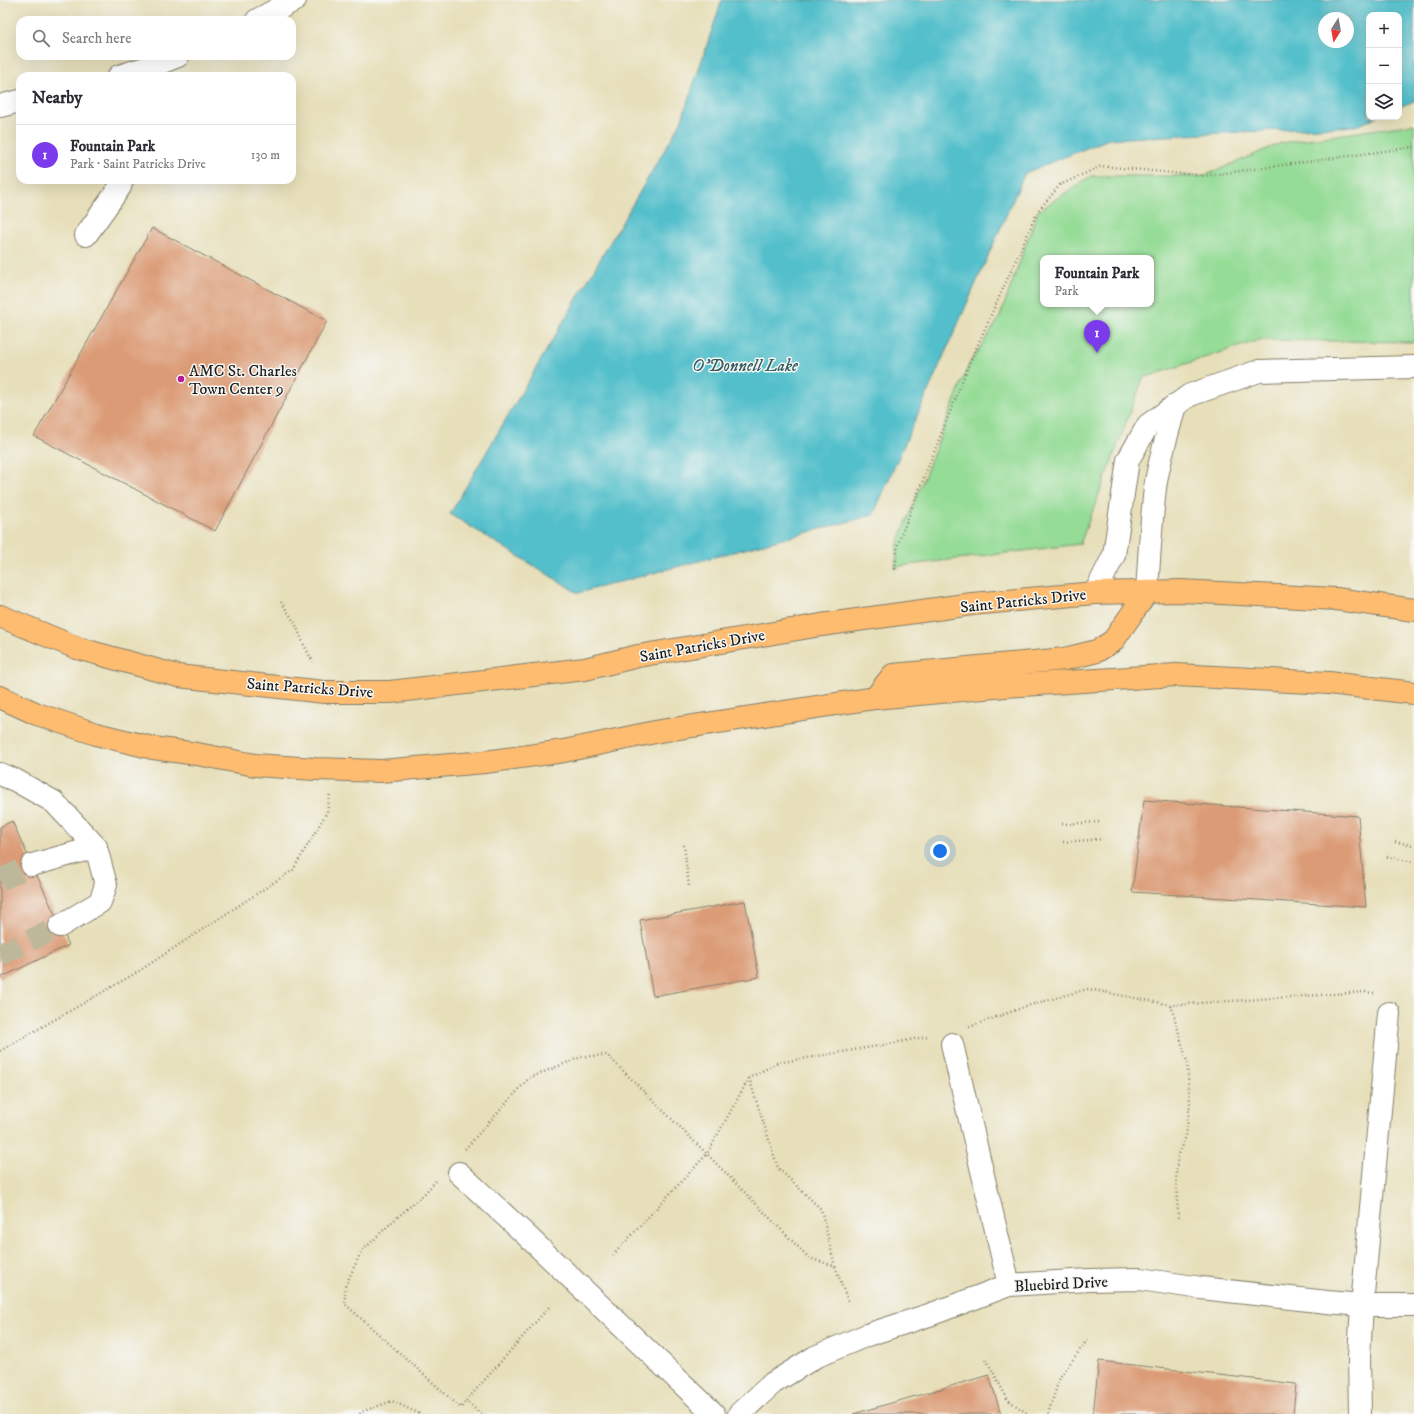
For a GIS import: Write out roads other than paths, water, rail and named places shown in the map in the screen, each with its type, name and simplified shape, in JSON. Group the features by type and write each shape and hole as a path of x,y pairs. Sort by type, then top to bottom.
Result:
{"main road":[{"name":"Saint Patricks Drive","path":"0,616 76,648 178,676 324,692 390,692 585,669 638,656 820,625 972,604 1095,593 1181,591 1336,599 1414,610"},
{"path":"875,698 893,675 1065,659 1097,651 1113,641 1147,592"},
{"path":"0,698 37,714 96,734 153,748 197,754 255,765 334,770 381,771 485,762 564,751 660,731 875,698 1005,686 1176,675 1329,683 1414,693"}],"street":[{"path":"265,16 295,0"},
{"path":"132,72 168,60"},
{"path":"0,106 16,102"},
{"path":"86,235 121,184"},
{"path":"1095,593 1114,555 1128,460 1148,425 1175,405 1190,395 1258,371 1414,367"},
{"path":"1147,592 1151,524 1156,487 1165,442 1175,405"},
{"path":"0,774 15,780 54,802 96,847 106,885 100,902 60,926"},
{"path":"32,865 96,847"},
{"path":"1360,1414 1359,1358 1362,1305 1389,1012"},
{"path":"952,1044 1010,1285"},
{"path":"460,1173 714,1414"},
{"name":"Bluebird Drive","path":"739,1414 773,1384 815,1357 867,1335 932,1314 1010,1285 1089,1280 1140,1279 1202,1288 1362,1305 1414,1305"}],"water":[{"name":"O'Donnell Lake","path":"722,0 1414,0 1414,101 1402,106 1402,12 1366,12 1366,120 1370,120 1356,126 1109,139 1025,173 873,515 578,593 450,514 681,122"}],"tunnel":[{"path":"0,880 32,865"},
{"path":"0,955 60,926"}],"place":[{"name":"Fountain Park","path":"1097,353"},
{"name":"AMC St. Charles Town Center 9","path":"181,379"}]}
